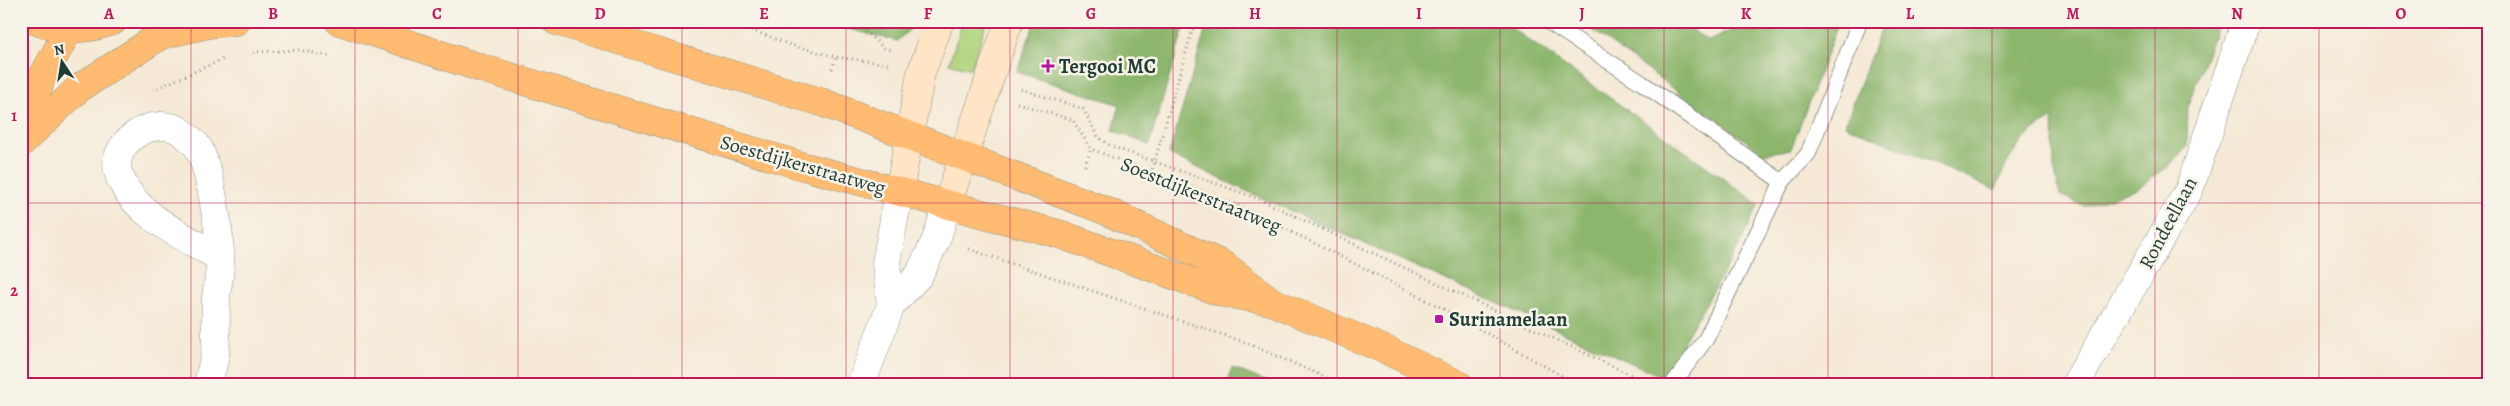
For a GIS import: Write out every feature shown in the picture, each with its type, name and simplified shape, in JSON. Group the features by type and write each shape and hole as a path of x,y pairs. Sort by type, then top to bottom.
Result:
{"main road":[{"path":"37,21 69,29 97,27 113,21"},
{"path":"21,143 78,89 161,35 209,24 236,21"},
{"name":"Soestdijkerstraatweg","path":"338,21 481,68 732,145 1059,234 1223,292 1270,300"},
{"name":"Soestdijkerstraatweg","path":"556,21 770,85 964,156 1104,210 1225,266 1270,300 1388,351 1453,382"},
{"path":"21,130 42,78 69,29"}],"street":[{"path":"891,305 886,263 923,67 940,21"},
{"path":"862,385 891,305 919,275 936,240 1009,21"},
{"name":"Rondeellaan","path":"2076,385 2190,190 2246,21"},
{"path":"207,385 215,356 220,258 214,200 197,147 182,132 169,127 150,128 132,136 122,146 118,159 119,175 130,193 148,213 220,258"}],"lane":[{"path":"1547,21 1642,83 1782,182"},
{"path":"1672,385 1706,339 1782,182 1808,154 1860,21"}],"path":[{"path":"728,21 820,53 893,65 923,67"},
{"path":"854,21 884,48 923,67"},
{"path":"1151,174 1195,21"},
{"path":"147,93 197,69"},
{"path":"988,86 1083,109 1098,137 1111,146 1259,199 1651,385"},
{"name":"Soestdijkerstraatweg","path":"988,86 1073,120 1091,149 1151,174 1232,203 1444,309 1578,385"},
{"path":"962,247 1247,342 1343,385"}],"green space":[{"path":"816,21 919,21 897,41"},
{"path":"963,21 987,21 971,69 949,63"},
{"path":"1035,21 1186,21 1149,145 1113,130 1120,105 1017,72"},
{"path":"1208,21 1502,21 1759,204 1735,253 1663,377 1242,189 1169,154"},
{"path":"1583,21 1678,21 1709,41 1734,29 1738,21 1839,21 1791,149 1764,154 1583,23"},
{"path":"1884,21 2219,21 2188,105 2187,146 2169,166 2135,190 2085,206 2060,195 2054,168 2053,118 2031,133 2016,148 1995,190 1845,125"},
{"path":"1232,368 1275,385 1226,385"}],"place":[{"name":"Tergooi MC","path":"1048,66"},
{"name":"Surinamelaan","path":"1439,319"}]}
